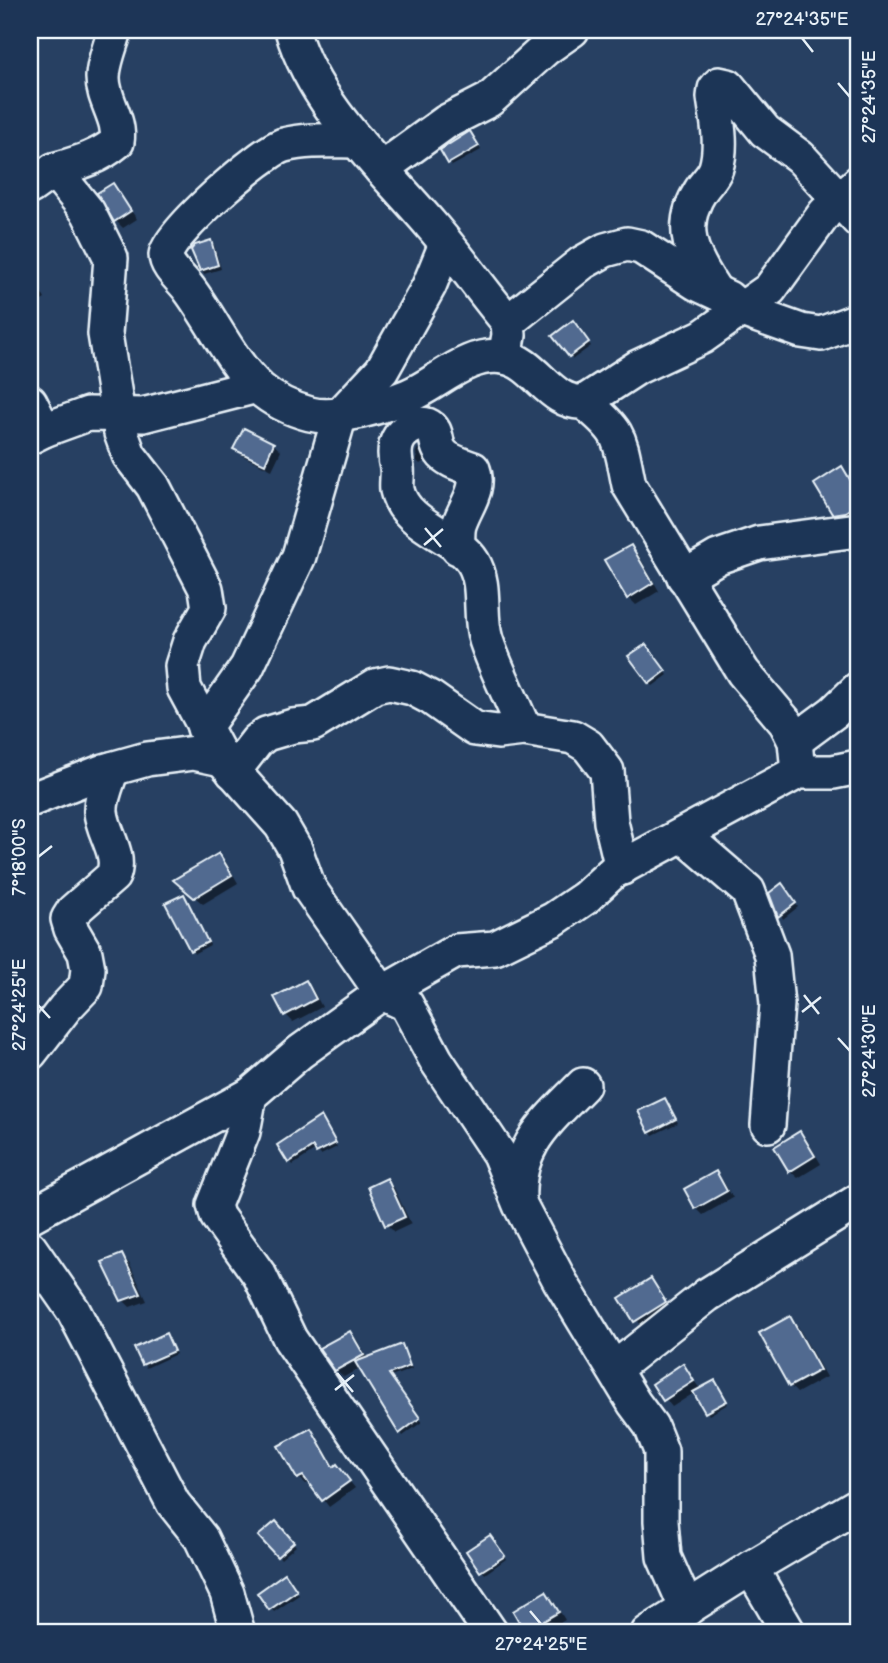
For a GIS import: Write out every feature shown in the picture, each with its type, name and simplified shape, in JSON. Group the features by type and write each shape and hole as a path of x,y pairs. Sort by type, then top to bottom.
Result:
{"street":[{"path":"292,30 312,78 357,141 446,244 508,322 509,335 505,357"},
{"path":"382,169 446,122 489,100 545,49 572,30"},
{"path":"42,178 87,161 117,142 119,129 106,94 103,77 108,37"},
{"path":"357,141 303,141 281,145 259,157 240,173 167,249 167,261 189,288 231,353 257,386 276,401 310,414 340,415 409,396 481,357 505,357 523,365 564,399 573,403 584,402 638,367 702,337 742,310 770,289 825,213 852,201 765,131 728,86 719,84 714,97 720,147 716,168 700,191 691,211 688,233 691,251 715,291"},
{"path":"42,178 88,212 111,258 105,334 116,413 129,456 153,486 206,589 209,608 190,641 182,666 184,688 204,729 228,765 281,825 295,849 309,888 382,993 406,1004 436,1060 499,1154 519,1203 560,1281 634,1404 651,1426 661,1451 664,1557 687,1609"},
{"path":"204,729 247,667 299,556 340,415 382,370 429,286 446,244"},
{"path":"508,322 582,263 605,250 627,244 641,247 742,310 801,331 821,334 858,320"},
{"path":"35,423 88,414 143,415 257,386"},
{"path":"584,402 608,422 619,436 629,485 743,671 786,723 796,757"},
{"path":"684,577 718,557 759,543 858,530"},
{"path":"458,548 472,560 480,578 485,639 524,729"},
{"path":"228,765 267,734 293,726 313,724 374,687 389,683 412,688 475,729 498,732 524,729 573,737 588,746 607,771 611,822 622,868"},
{"path":"30,1216 250,1095 300,1052 382,993 456,951 495,948 554,919 585,898 613,872 683,835 796,757 834,712 858,689"},
{"path":"30,800 112,769 147,759 194,753 228,765"},
{"path":"796,757 834,772 858,767"},
{"path":"30,1054 65,1008 86,986 86,953 68,919 113,876 116,869 114,852 104,831 100,809 112,769"},
{"path":"683,835 748,891 772,955 777,1004 768,1125"},
{"path":"519,1203 517,1179 537,1132 583,1085"},
{"path":"250,1095 243,1132 214,1205 216,1216 260,1276 290,1339 491,1633"},
{"path":"614,1369 707,1294 858,1201"},
{"path":"30,1248 74,1310 173,1503 201,1538 227,1593 238,1633"},
{"path":"648,1633 751,1568 853,1519"},
{"path":"751,1568 789,1633"}],"building":[{"path":"470,131 479,146 448,164 440,150"},
{"path":"113,183 131,211 114,222 97,193"},
{"path":"211,240 218,265 200,271 191,250 195,245"},
{"path":"573,320 589,342 569,357 552,336"},
{"path":"244,428 274,443 265,464 233,449"},
{"path":"842,466 858,493 858,504 845,512 832,514 814,484"},
{"path":"631,545 653,583 627,599 604,560"},
{"path":"646,644 666,671 649,684 628,656"},
{"path":"219,853 232,875 194,898 173,880"},
{"path":"782,883 796,903 778,917 769,893"},
{"path":"184,894 208,942 190,951 165,903"},
{"path":"306,980 316,999 284,1016 274,997"},
{"path":"665,1098 676,1119 649,1133 638,1111"},
{"path":"321,1116 336,1143 316,1153 313,1147 288,1163 277,1145"},
{"path":"800,1131 815,1156 789,1172 774,1147"},
{"path":"716,1171 727,1191 695,1209 684,1189"},
{"path":"387,1178 405,1217 385,1226 368,1187"},
{"path":"122,1254 141,1294 121,1301 102,1262"},
{"path":"651,1278 666,1302 634,1322 619,1298"},
{"path":"790,1316 820,1370 789,1387 759,1333"},
{"path":"350,1331 364,1355 335,1371 319,1348"},
{"path":"166,1333 174,1351 142,1365 134,1348"},
{"path":"402,1344 410,1366 389,1374 420,1418 399,1434 355,1362"},
{"path":"683,1363 694,1381 663,1401 652,1384"},
{"path":"715,1380 727,1401 705,1413 693,1392"},
{"path":"311,1428 333,1467 337,1464 350,1481 322,1501 303,1476 297,1479 278,1446"},
{"path":"276,1521 294,1542 277,1557 258,1536"},
{"path":"490,1535 505,1556 480,1572 466,1551"},
{"path":"285,1573 297,1591 269,1610 257,1593"},
{"path":"546,1591 559,1612 525,1632 513,1611"}]}
